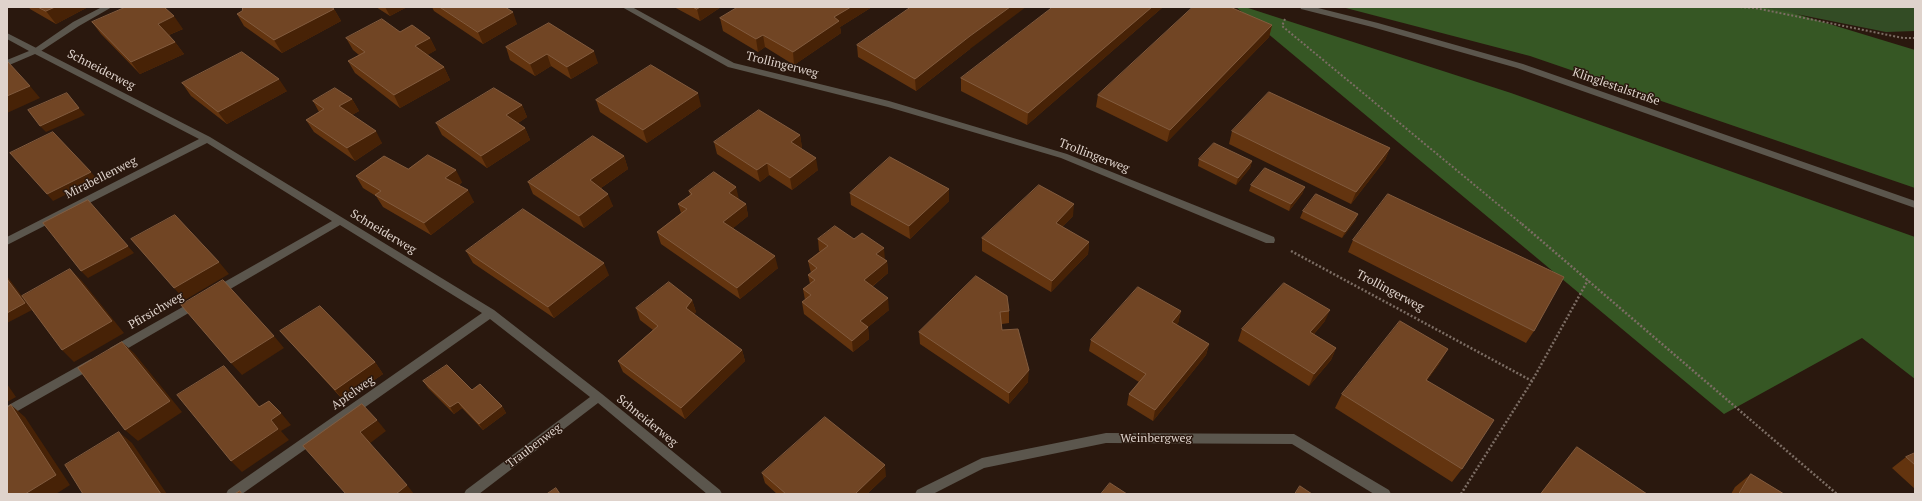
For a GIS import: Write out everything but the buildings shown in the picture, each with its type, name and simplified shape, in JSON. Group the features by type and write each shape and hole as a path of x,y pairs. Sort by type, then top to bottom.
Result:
{"street":[{"path":"7,63 34,51 76,24 108,7"},
{"name":"Trollingerweg","path":"626,7 731,65 889,104 1064,156 1270,240"},
{"name":"Klinglestalstraße","path":"1304,7 1375,24 1520,66 1915,205"},
{"name":"Schneiderweg","path":"7,36 207,139 251,164 339,221 490,312 598,397 716,494"},
{"name":"Mirabellenweg","path":"7,241 207,139"},
{"name":"Pfirsichweg","path":"7,412 339,221"},
{"name":"Apfelweg","path":"232,494 490,312"},
{"name":"Traubenweg","path":"470,494 598,397"},
{"name":"Weinbergweg","path":"921,494 982,463 1106,438 1294,439 1385,494"}],"path":[{"path":"1740,7 1755,8 1903,38 1915,38"},
{"path":"1282,26 1588,280 1837,494"},
{"name":"Trollingerweg","path":"1270,240 1532,381"},
{"path":"1461,494 1532,381 1588,280"}],"green space":[{"path":"1236,7 1245,7 1511,93 1915,237 1915,379 1862,338 1724,414"},
{"path":"1342,7 1761,7 1790,12 1915,50 1915,188 1530,56"},
{"path":"1761,7 1915,7 1915,31 1886,32"}]}
